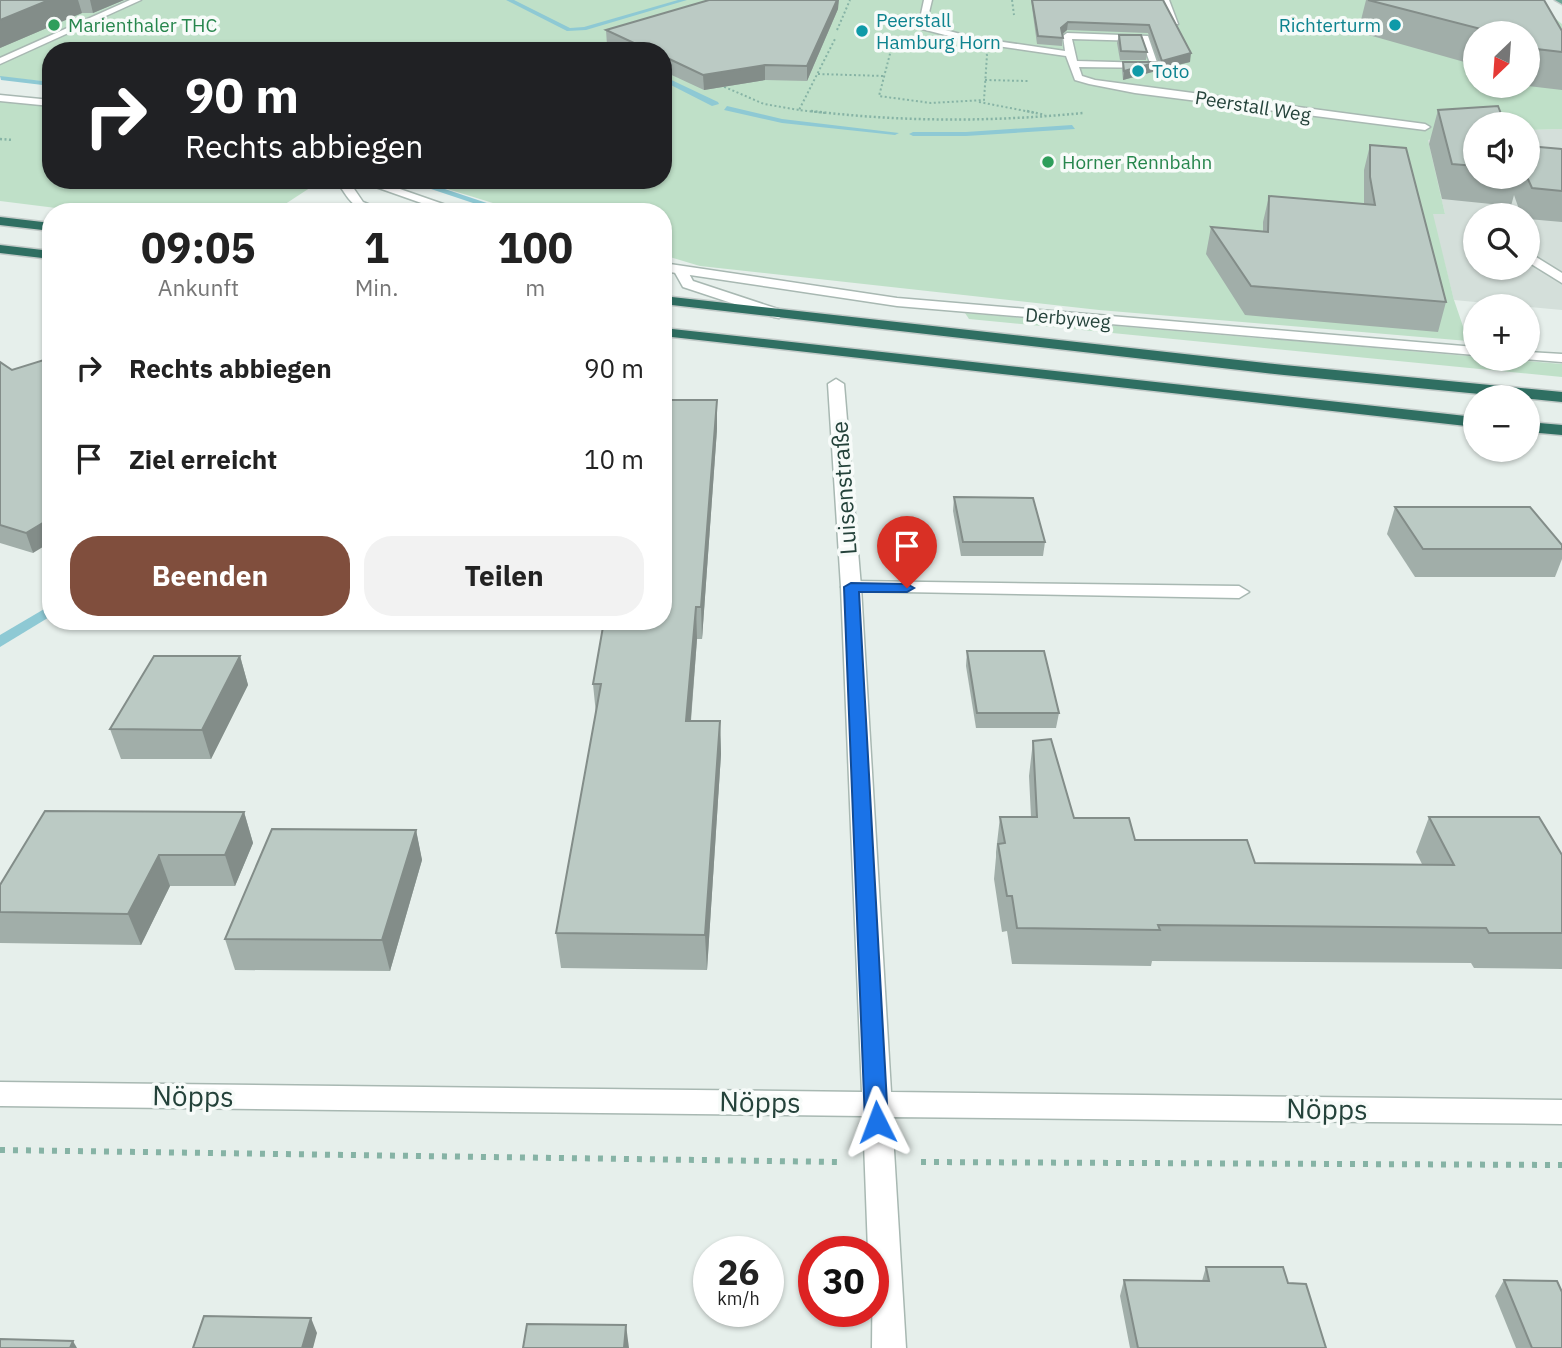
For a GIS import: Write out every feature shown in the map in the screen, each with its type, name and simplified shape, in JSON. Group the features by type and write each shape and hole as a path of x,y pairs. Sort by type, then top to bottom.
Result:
{"highway":[{"path":"0,221 42,226"},
{"path":"0,249 42,254"},
{"path":"672,301 1270,368 1562,397"},
{"path":"672,333 1463,421"},
{"path":"1540,428 1562,430"}],"street":[{"path":"43,42 137,0"},
{"path":"928,0 921,26 953,36 1072,59 1156,66 1145,38 1067,36 1072,59"},
{"path":"1153,2 1166,1 1175,22"},
{"path":"0,61 42,42"},
{"name":"Peerstall Weg","path":"1072,59 1078,78 1100,86 1210,99 1269,110 1424,127"},
{"path":"0,98 42,102"},
{"path":"390,189 432,203"},
{"path":"1540,264 1562,279"},
{"name":"Derbyweg","path":"672,269 897,302 1463,350"},
{"path":"681,271 688,284 779,314"},
{"path":"1540,357 1562,358"},
{"name":"Luisenstraße","path":"836,384 851,587 889,1348"},
{"path":"851,587 1239,592"},
{"name":"Nöpps","path":"0,1094 1562,1112"}],"path":[{"path":"837,30 849,0"},
{"path":"799,110 836,37"},
{"path":"979,102 984,100 987,55 984,51 891,50 879,96 884,99 979,102 1053,117"},
{"path":"818,74 884,76"},
{"path":"717,83 764,104 915,121 977,122 1088,112"},
{"path":"0,139 13,140"},
{"path":"0,1150 879,1162 1562,1165"}],"shaded area":[{"path":"1562,129 1562,310 1540,308 1540,294 1463,294 1463,301 1454,300 1432,214 1445,214 1427,140 1463,136 1463,189 1540,189 1540,130"}],"green space":[{"name":"Horner Rennbahn","path":"0,0 1533,0 1562,24 1562,29 1551,37 1562,46 1562,129 1540,130 1540,112 1463,112 1463,136 1428,140 1445,214 1433,214 1463,326 1463,341 1099,310 700,266 672,258 672,203 493,203 447,189 672,189 672,42 42,42 42,81 0,77"},
{"path":"0,101 42,105 42,189 308,189 287,203 42,203 42,206 0,201"},
{"path":"965,313 1463,356 1463,367 969,319"},
{"path":"1540,362 1562,364 1562,377 1501,371 1540,371"}],"building":[{"path":"0,0 49,0 0,20"},
{"path":"709,0 837,0 807,66 765,65 703,75 672,60 672,42 632,42 606,30"},
{"path":"1032,0 1163,0 1191,53 1162,61 1149,25 1068,22 1061,28 1063,38 1038,36"},
{"path":"1368,0 1544,0 1562,31 1562,52 1540,49 1540,21 1463,21 1463,24"},
{"path":"1119,35 1141,35 1147,52 1121,51"},
{"path":"1123,62 1158,62 1124,71"},
{"path":"1498,106 1500,112 1463,112 1463,165 1452,164 1438,110"},
{"path":"1370,145 1406,148 1446,302 1251,286 1211,227 1268,232 1269,196 1375,205 1370,177"},
{"path":"1540,147 1562,149 1562,191 1540,189"},
{"path":"42,361 42,523 26,533 0,525 0,362 12,370"},
{"path":"672,400 717,400 701,607 696,607 686,721 720,721 705,935 556,933 601,684 593,684 602,630 672,630"},
{"path":"954,497 1033,498 1045,542 963,542"},
{"path":"1395,507 1530,507 1562,545 1562,549 1423,549"},
{"path":"967,651 1044,651 1059,713 977,713"},
{"path":"154,656 240,656 202,730 110,729"},
{"path":"1051,739 1074,818 1129,818 1135,840 1247,840 1255,863 1454,865 1429,817 1539,817 1562,855 1562,933 1489,933 1486,928 1158,925 1160,930 1017,928 1012,896 1007,896 998,844 1005,843 1000,817 1037,817 1033,741"},
{"path":"45,811 244,812 225,855 159,855 128,914 0,912 0,885"},
{"path":"272,829 416,830 382,940 225,939"},
{"path":"1206,1267 1283,1267 1288,1283 1306,1284 1326,1348 1138,1348 1124,1280 1209,1281"},
{"path":"1504,1280 1557,1281 1562,1292 1562,1348 1532,1348"},
{"path":"204,1316 311,1318 302,1348 193,1348"},
{"path":"527,1324 626,1325 624,1348 523,1348"},
{"path":"0,1339 73,1341 70,1348 0,1348"}],"waterway":[{"path":"509,0 569,30 584,29 684,0"},
{"path":"1,78 42,83"},
{"path":"770,85 771,80"},
{"path":"672,82 715,104"},
{"path":"727,108 782,121 895,133"},
{"path":"913,134 966,134 1072,127"},
{"path":"437,189 481,203"},
{"path":"0,642 42,615"}],"place":[{"name":"Marienthaler THC","path":"54,25"},
{"name":"Richterturm","path":"1395,25"},
{"name":"Peerstall Hamburg Horn","path":"862,31"},
{"name":"Toto","path":"1138,71"},
{"name":"Horner Rennbahn","path":"1048,162"}],"route":[{"path":"877,1122 851,587 907,588"}]}
